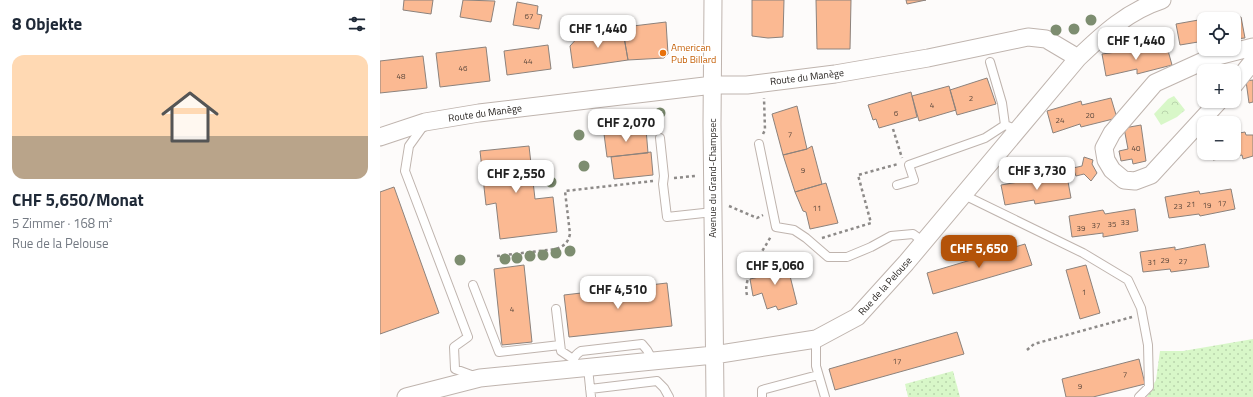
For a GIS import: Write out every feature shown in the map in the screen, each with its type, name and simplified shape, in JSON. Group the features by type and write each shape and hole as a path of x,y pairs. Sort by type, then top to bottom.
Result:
{"street":[{"name":"Avenue du Grand-Champsec","path":"713,0 712,86 718,208 714,355 715,397"},
{"path":"1078,58 1101,36 1125,18 1140,9 1162,0"},
{"name":"Route du Manège","path":"380,138 425,122 479,113 712,86 747,85 835,74 928,58 1028,37 1046,39 1078,58"},
{"path":"1213,108 1151,175 1135,181 1124,180 1112,170 1106,160 1104,148 1112,133 1155,83 1210,58 1253,47"},
{"name":"Rue de la Pelouse","path":"714,355 816,339 857,317 964,195 1012,128 1078,58"},
{"path":"1241,76 1253,61"},
{"path":"406,397 441,392 480,378 578,366 714,355"}],"lane":[{"path":"897,185 914,180 909,165 1012,128 1002,103 990,62"},
{"path":"425,122 409,146 405,171 468,337 454,347 455,368 480,378"},
{"path":"660,138 667,217 718,208"},
{"path":"759,144 776,227 794,230 810,241 828,257 847,257 891,236 913,234 924,242"},
{"path":"964,195 1083,253 1128,280 1141,308 1148,345 1149,386 1139,397"},
{"path":"473,285 499,352 560,345"},
{"path":"556,309 561,351 578,366 590,393 657,381 664,388 669,397"},
{"path":"816,339 816,366 824,397"},
{"path":"762,397 762,390 818,375"}],"path":[{"path":"759,144 765,130 763,94"},
{"path":"810,241 871,223 858,175 903,162 893,129"},
{"path":"497,256 556,249 564,245 569,239 570,234 565,191 695,176"},
{"path":"718,208 757,218 773,212"},
{"path":"747,295 745,289 749,276 776,227"},
{"path":"1027,350 1034,344 1142,314"}],"green space":[{"path":"1174,96 1185,110 1177,117 1161,125 1154,114 1168,99"},
{"path":"1253,339 1253,397 1147,397 1156,380 1160,351 1183,351"},
{"path":"953,371 960,397 908,397 905,384"}],"building":[{"path":"404,0 433,0 431,14 403,10"},
{"path":"463,0 495,1 491,22 460,17"},
{"path":"752,0 784,0 783,37 768,38 752,36"},
{"path":"816,0 851,0 850,49 817,49"},
{"path":"906,0 926,0 907,4"},
{"path":"517,2 538,6 537,14 542,15 539,29 513,25"},
{"path":"1241,17 1245,38 1241,38"},
{"path":"1197,20 1197,42 1180,45 1176,24"},
{"path":"666,22 668,54 664,58 628,60 624,37 633,26"},
{"path":"612,30 624,37 628,60 573,68 570,46 580,35"},
{"path":"548,45 551,69 507,75 504,51"},
{"path":"486,47 490,81 440,87 436,53"},
{"path":"1167,47 1172,65 1137,74 1137,69 1106,76 1102,54"},
{"path":"423,56 427,88 380,93 380,61"},
{"path":"987,78 996,104 957,115 950,90"},
{"path":"1253,80 1253,102 1249,103 1246,81"},
{"path":"949,86 956,110 919,121 912,96"},
{"path":"911,92 917,117 879,128 876,119 873,120 868,105"},
{"path":"1111,98 1117,118 1081,127 1080,124 1053,133 1047,111 1081,101 1082,105"},
{"path":"797,106 807,149 783,155 772,114"},
{"path":"1141,125 1146,161 1133,164 1132,159 1121,161 1119,151 1128,149 1124,128"},
{"path":"646,129 648,153 607,157 604,134"},
{"path":"1245,132 1246,135 1253,135 1253,156 1243,159 1241,155 1241,133"},
{"path":"529,146 535,199 553,197 557,232 500,239 496,203 486,205 480,151"},
{"path":"812,146 822,184 795,192 783,155 807,149"},
{"path":"651,152 653,175 614,179 611,157"},
{"path":"1084,157 1093,160 1092,164 1097,173 1091,181 1084,174 1076,176 1073,168 1082,166"},
{"path":"1067,176 1071,198 1035,204 1034,200 1005,205 1001,185 1036,179 1037,182"},
{"path":"826,183 838,223 810,229 806,212 803,211 795,192"},
{"path":"394,187 439,313 380,334 380,192"},
{"path":"1231,189 1235,209 1200,216 1199,214 1169,218 1165,197 1199,191 1200,194"},
{"path":"1135,209 1138,231 1103,237 1103,233 1072,237 1069,216 1103,210 1105,214"},
{"path":"1025,244 1032,265 933,294 927,273"},
{"path":"1205,244 1209,267 1171,272 1170,269 1143,272 1140,252 1175,247 1175,250"},
{"path":"786,260 797,304 778,310 776,306 767,309 762,293 753,296 750,279 759,277 758,271 768,269 768,265"},
{"path":"524,265 532,342 502,345 494,269"},
{"path":"1086,265 1100,313 1080,319 1066,270"},
{"path":"667,283 672,326 569,337 564,295"},
{"path":"957,332 964,354 835,390 829,369"},
{"path":"1139,359 1145,384 1093,397 1066,397 1062,379"}],"place":[{"name":"American Pub Billard","path":"663,53"}]}
